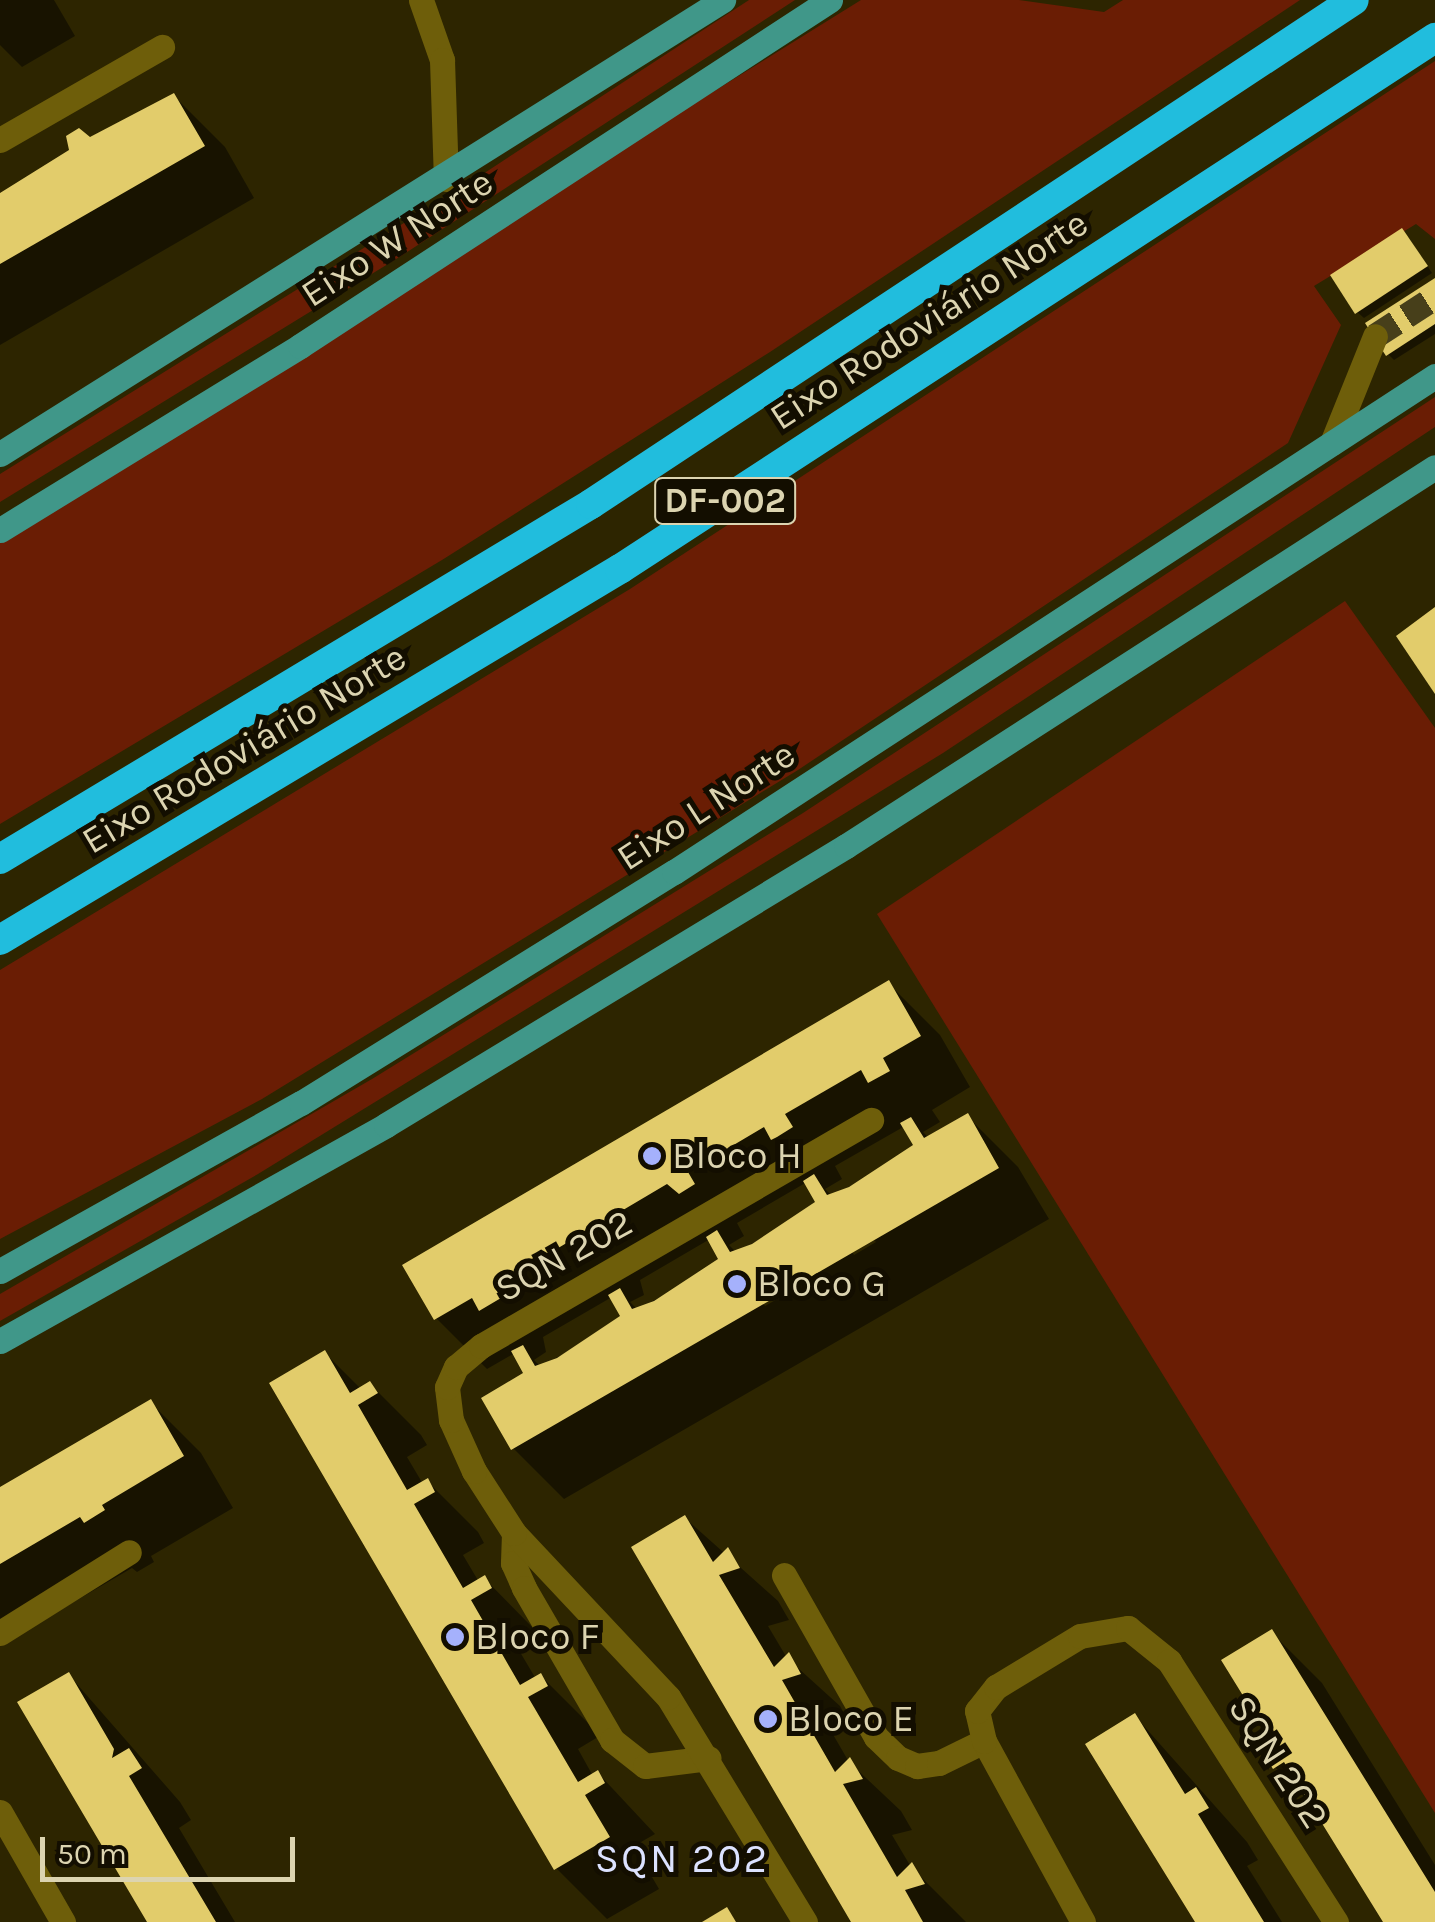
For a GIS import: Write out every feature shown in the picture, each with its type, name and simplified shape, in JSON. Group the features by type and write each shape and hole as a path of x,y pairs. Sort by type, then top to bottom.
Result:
{"highway":[{"name":"Eixo Rodoviário Norte","path":"0,859 591,504 1354,0"},
{"name":"Eixo Rodoviário Norte","path":"0,940 620,569 1435,38"}],"main road":[{"name":"Eixo W Norte","path":"0,454 446,179 723,0"},
{"name":"Eixo W Norte","path":"0,530 300,346 830,0"},
{"name":"Eixo L Norte","path":"0,1270 301,1103 674,872 1435,376"},
{"path":"0,1341 386,1126 846,846 1435,467"}],"street":[{"path":"421,0 442,60 446,179"},
{"path":"0,140 162,46"},
{"path":"1332,443 1375,336"},
{"name":"SQN 202","path":"805,1922 709,1758 634,1658 514,1533 474,1471 451,1420 447,1387 456,1366 871,1120"},
{"name":"SQN 202","path":"514,1533 513,1563 524,1588 612,1740 645,1766 709,1758"},
{"path":"0,1633 129,1552"},
{"path":"784,1575 876,1737 898,1758 916,1766 939,1762 984,1742 1083,1922"},
{"name":"SQN 202","path":"984,1742 978,1711 984,1696 1080,1636 1128,1628 1170,1661 1336,1922"},
{"path":"0,1812 62,1922"}],"shaded area":[{"path":"749,0 795,0 401,256 0,502 0,474 486,172"},
{"path":"861,0 1019,0 1104,12 1123,0 1300,0 770,352 442,560 0,824 0,534"},
{"path":"1435,61 1435,239 1416,224 1314,286 1341,325 1288,443 798,770 262,1099 0,1239 0,970 630,589"},
{"path":"1435,397 1435,427 943,753 258,1174 0,1321 0,1294 372,1079 803,813"},
{"path":"1345,601 1435,728 1435,1813 877,914"}],"building":[{"path":"174,93 205,146 0,264 0,193 69,150 66,136 79,128 90,137"},
{"path":"1402,228 1428,266 1355,314 1330,275"},
{"path":"1435,278 1435,324 1386,356 1365,323"},
{"path":"1435,607 1435,694 1396,636"},
{"name":"Bloco H","path":"889,980 921,1036 883,1058 890,1071 868,1083 861,1070 785,1114 793,1127 777,1137 771,1140 764,1127 688,1172 695,1184 679,1194 667,1184 591,1229 594,1244 577,1253 570,1241 494,1286 501,1298 479,1311 472,1298 434,1320 402,1265"},
{"name":"Bloco G","path":"968,1113 999,1168 511,1450 481,1398 523,1373 511,1351 523,1345 535,1366 557,1358 620,1316 608,1295 620,1288 632,1309 654,1301 718,1259 706,1237 717,1230 730,1252 752,1244 815,1202 803,1181 814,1174 827,1195 849,1187 913,1145 900,1123 911,1117 924,1138"},
{"name":"Bloco F","path":"325,1350 350,1393 370,1381 378,1393 358,1405 407,1490 428,1478 435,1492 414,1504 463,1588 485,1575 492,1588 471,1600 520,1685 541,1673 548,1686 528,1697 578,1782 598,1770 605,1783 585,1795 610,1837 554,1870 269,1383"},
{"path":"151,1399 184,1456 102,1505 105,1510 84,1523 80,1517 0,1564 0,1487"},
{"name":"Bloco E","path":"685,1515 713,1562 728,1547 740,1568 719,1575 774,1667 789,1652 801,1674 782,1680 835,1772 850,1757 863,1779 843,1784 897,1877 912,1862 925,1884 905,1890 923,1922 851,1922 631,1547"},
{"path":"1272,1629 1435,1892 1435,1922 1383,1922 1284,1762 1273,1769 1260,1748 1271,1741 1221,1660"},
{"path":"69,1672 114,1749 112,1758 129,1748 142,1768 129,1776 216,1922 147,1922 17,1702"},
{"path":"1135,1713 1185,1794 1196,1787 1209,1808 1198,1814 1264,1922 1195,1922 1085,1744"},
{"path":"727,1907 736,1922 702,1922"}],"tunnel":[{"path":"1375,336 1435,297"}],"place":[{"name":"Bloco H","path":"652,1156"},
{"name":"Bloco G","path":"737,1284"},
{"name":"Bloco F","path":"455,1637"},
{"name":"Bloco E","path":"768,1719"}],"district":[{"name":"SQN 202","path":"682,1859"}]}
